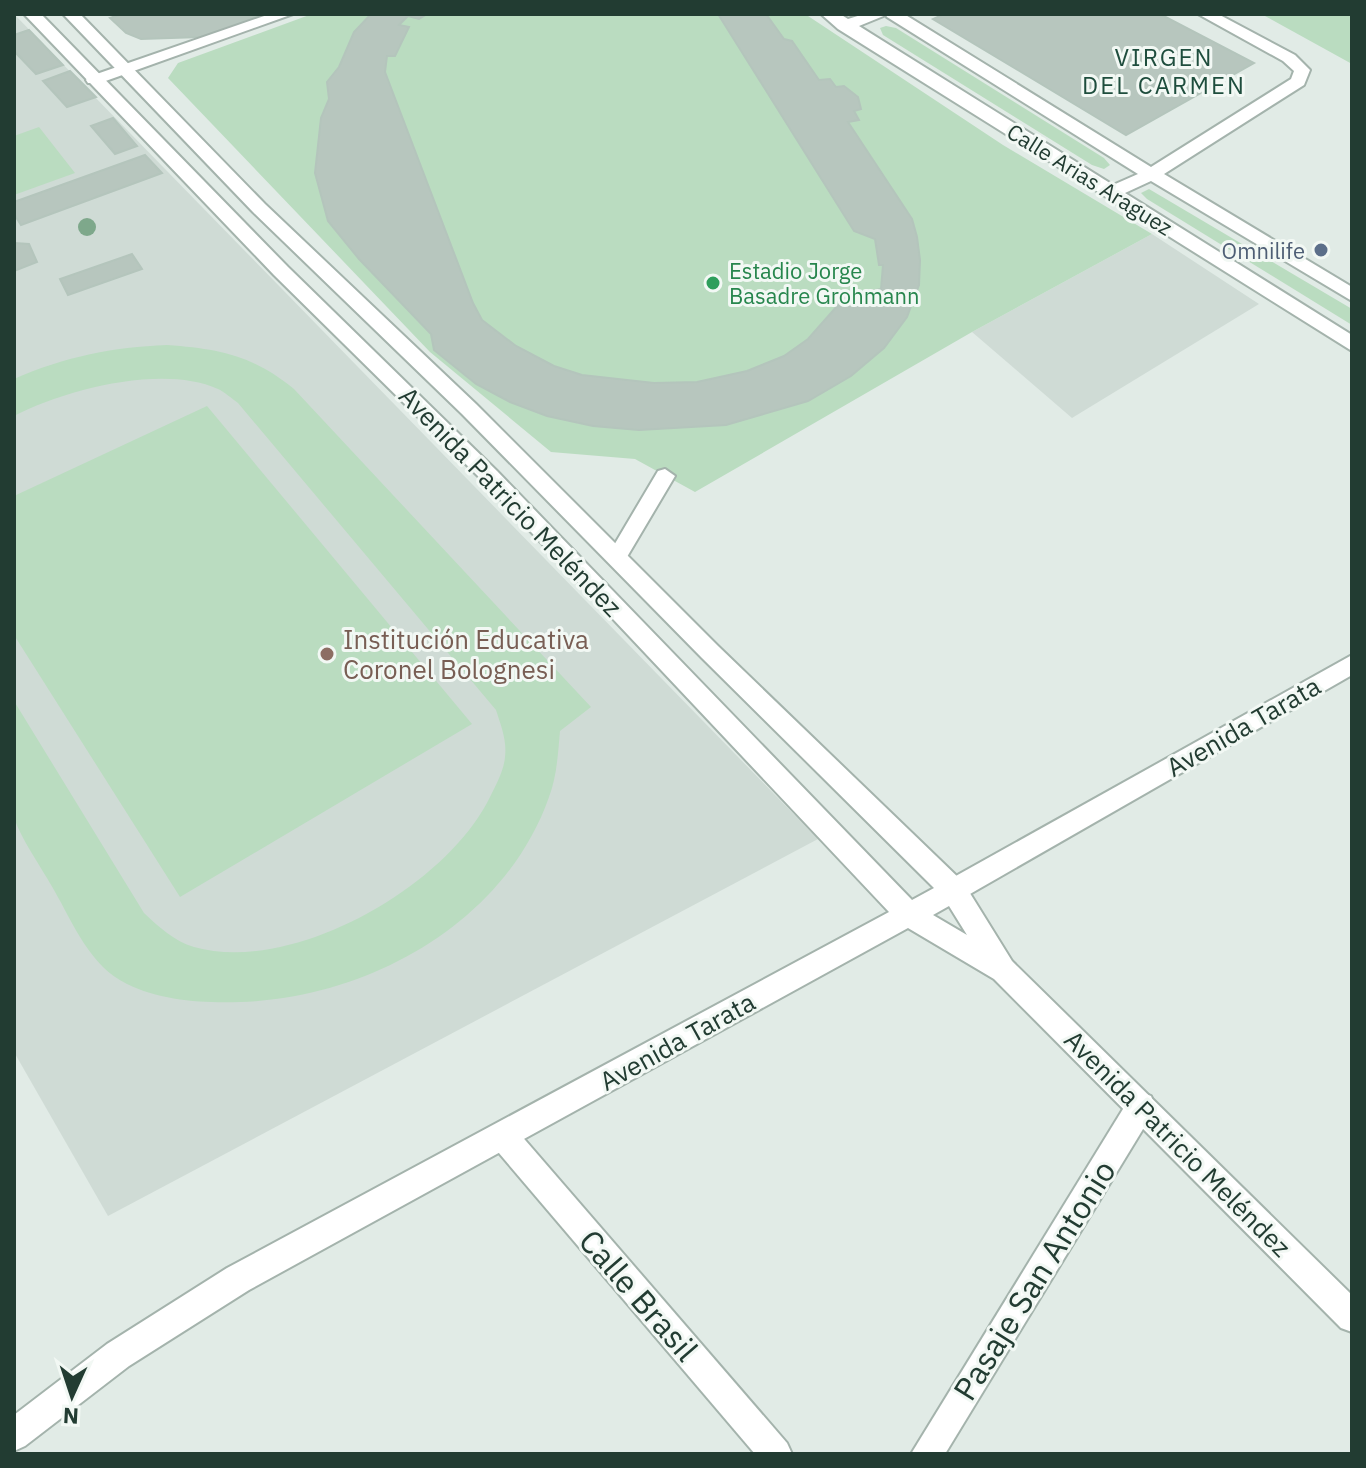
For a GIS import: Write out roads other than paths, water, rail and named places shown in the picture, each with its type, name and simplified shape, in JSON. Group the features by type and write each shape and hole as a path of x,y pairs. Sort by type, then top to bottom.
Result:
{"street":[{"name":"Avenida Patricio Meléndez","path":"32,14 131,118 490,476 909,915 1003,970"},
{"name":"Avenida Patricio Meléndez","path":"71,14 259,208 469,409 954,890 1003,970 1352,1317"},
{"path":"94,80 285,14"},
{"name":"Calle Arias Araguez","path":"829,14 1352,344"},
{"path":"844,26 879,14"},
{"name":"Calle Arias Araguez","path":"893,14 1352,295"},
{"path":"1111,193 1152,174 1298,82 1302,70 1289,58 1206,14"},
{"path":"131,118 162,107"},
{"path":"584,575 617,557"},
{"name":"Avenida Tarata","path":"14,1435 118,1355 238,1279 909,915 1352,664"},
{"name":"Pasaje San Antonio","path":"927,1454 1141,1106"},
{"name":"Calle Brasil","path":"503,1136 776,1454"}],"lane":[{"path":"617,557 665,476"}],"place":[{"name":"Omnilife","path":"1321,250"},
{"name":"Estadio Jorge Basadre Grohmann","path":"713,283"},
{"name":"Institución Educativa Coronel Bolognesi","path":"327,654"}],"district":[{"name":"VIRGEN DEL CARMEN","path":"1164,71"}]}
